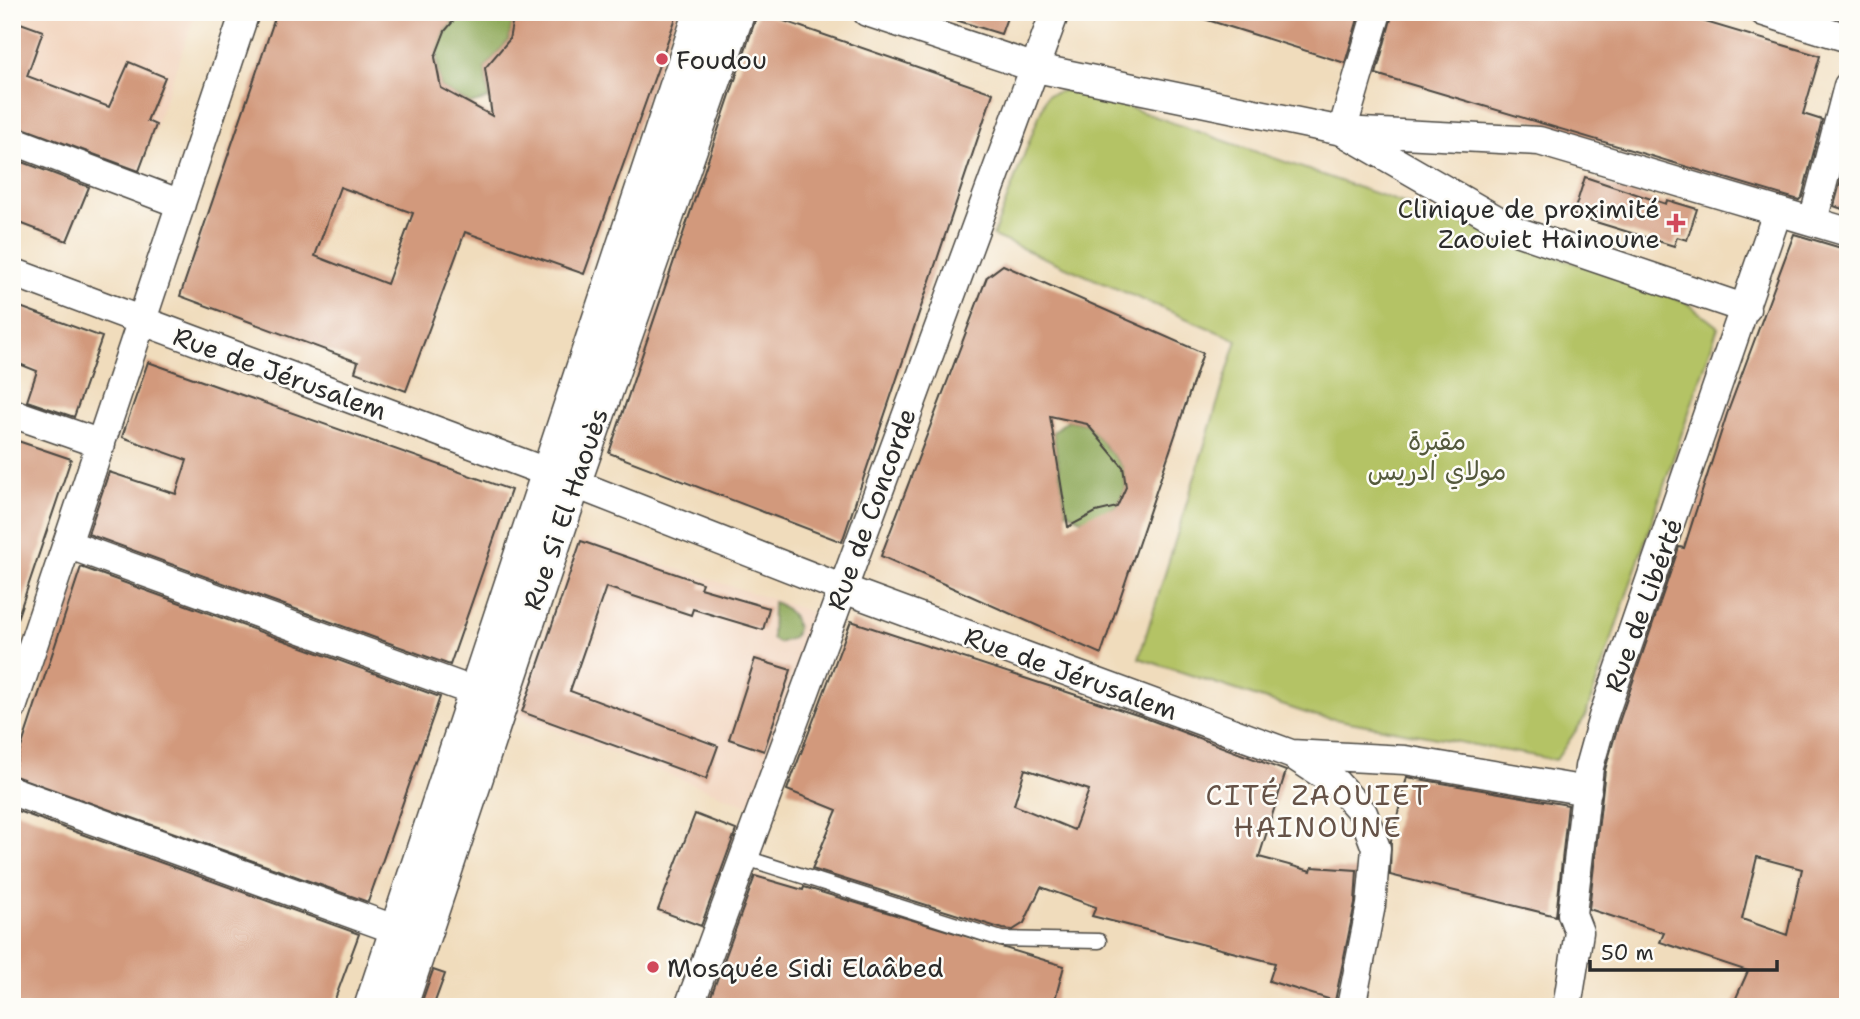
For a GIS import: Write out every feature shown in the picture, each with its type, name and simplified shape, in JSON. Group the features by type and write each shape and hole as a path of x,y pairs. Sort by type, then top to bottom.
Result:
{"street":[{"path":"12,708 245,12"},
{"name":"Rue Si El Haouès","path":"399,1007 702,12"},
{"name":"Rue Si El Haouès","path":"372,1007 478,693 737,12"},
{"path":"867,12 1036,68 1342,131 1539,141 1848,232"},
{"name":"Rue de Concorde","path":"689,1007 1055,12"},
{"path":"1342,131 1377,12"},
{"path":"1765,12 1848,38"},
{"path":"1813,221 1848,86"},
{"path":"1342,131 1516,231 1746,309"},
{"path":"12,140 181,204"},
{"name":"Rue de Libérté","path":"1567,1007 1580,932 1572,914 1589,767 1777,213"},
{"name":"Rue de Jérusalem","path":"12,272 561,478 841,588 1290,754 1405,760 1587,791"},
{"path":"12,413 101,444"},
{"path":"67,544 478,693"},
{"path":"1290,754 1337,784 1363,814 1376,848 1371,905 1351,1007"},
{"path":"12,792 397,930"}],"lane":[{"path":"746,858 1001,939 1099,941"}],"shaded area":[{"path":"12,12 196,12 156,125 12,70"},
{"path":"579,537 821,615 755,808 514,715","holes":["627,558 702,583 691,615 616,590","755,659 791,671 764,750 729,739","587,697 718,746 706,779 575,730"]}],"green space":[{"path":"462,12 514,12 509,40 485,68 489,99 470,104 441,88 437,56 446,30"},
{"name":"مقبرة مولاي ادريس","path":"1073,88 1684,301 1718,327 1585,717 1556,760 1312,715 1139,658 1237,340 993,236 1047,95"},
{"path":"1068,420 1087,424 1123,467 1126,487 1117,507 1082,520 1066,511 1053,432"},
{"path":"773,602 789,612 797,629 793,638 778,643 772,639"}],"building":[{"path":"277,12 461,12 445,31 435,57 441,88 492,116 485,68 509,40 514,12 678,12 584,274 465,232 406,391 355,372 358,362 180,296","holes":["340,187 413,213 387,284 315,256"]},
{"path":"758,12 993,93 842,542 609,453"},
{"path":"947,12 1009,12 1001,34 946,17"},
{"path":"1199,12 1360,12 1345,63 1198,17"},
{"path":"1393,12 1672,12 1820,56 1803,114 1822,120 1802,197 1799,200 1376,74"},
{"path":"12,20 43,31 27,76 109,107 129,62 165,77 147,121 156,125 139,171 12,124"},
{"path":"1848,153 1848,211 1834,206"},
{"path":"12,158 89,187 67,241 12,220"},
{"path":"1585,177 1666,204 1667,200 1697,209 1687,240 1677,237 1674,246 1573,215"},
{"path":"1794,234 1848,250 1848,1007 1732,1007 1748,971 1660,942 1664,933 1589,909 1605,770 1679,547 1684,548 1727,414","holes":["1757,857 1802,869 1787,935 1742,919"]},
{"path":"1003,265 1203,353 1101,654 881,556 987,277","holes":["1050,416 1087,424 1123,467 1126,487 1117,507 1096,512 1068,527"]},
{"path":"12,304 102,337 74,417 27,401 37,371 12,361"},
{"path":"148,362 511,490 450,665 88,534 109,472 176,494 187,460 122,437"},
{"path":"12,439 71,459 16,622 12,621"},
{"path":"581,541 702,583 700,588 769,608 763,630 693,609 691,615 606,587 570,691 718,746 706,779 522,712"},
{"path":"81,567 440,697 368,902 12,775"},
{"path":"851,621 1140,716 1286,771 1259,857 1311,871 1312,867 1357,870 1355,903 1335,1001 1269,981 1275,963 1092,916 1096,907 1041,887 1024,923 1013,930 812,869 837,810 787,790","holes":["1025,769 1089,790 1074,830 1014,805"]},
{"path":"755,659 791,670 764,751 729,739"},
{"path":"1407,777 1568,805 1556,916 1390,875 1391,841"},
{"path":"12,809 359,934 332,1007 12,1007"},
{"path":"695,814 736,830 701,926 658,910"},
{"path":"755,876 803,890 804,887 1064,966 1053,1007 707,1007"},
{"path":"433,970 445,974 433,1007 420,1007"}],"place":[{"name":"Foudou","path":"662,59"},
{"name":"Clinique de proximité Zaouiet Hainoune","path":"1676,223"},
{"name":"Mosquée Sidi Elaâbed","path":"653,967"}],"district":[{"name":"CITÉ ZAOUIET HAINOUNE","path":"1318,811"}]}
